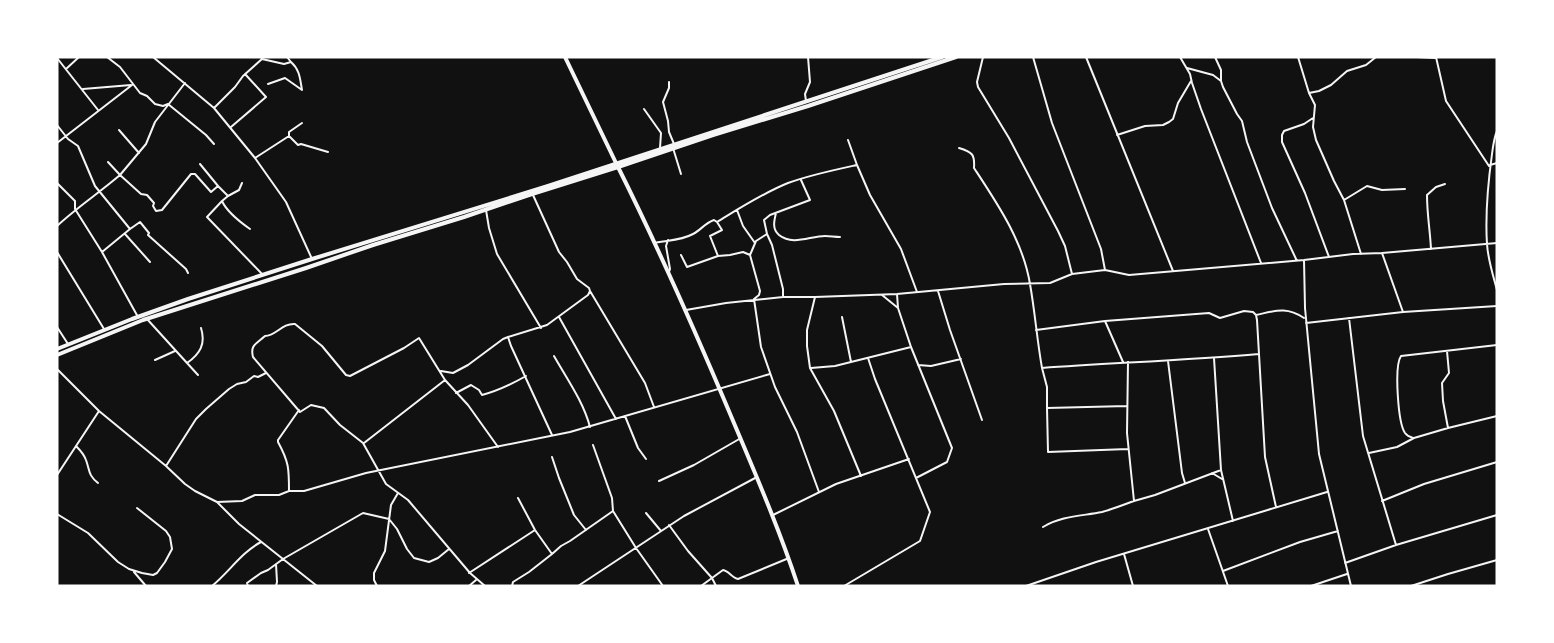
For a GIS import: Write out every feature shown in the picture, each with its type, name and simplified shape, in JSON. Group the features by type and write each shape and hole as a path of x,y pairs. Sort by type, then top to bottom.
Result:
{"highway":[{"path":"565,57 654,243 719,387 773,514 798,586"},
{"path":"57,355 147,319 486,210 942,57"},
{"path":"57,349 138,317 312,259 617,165 660,148 713,135 808,106 956,57"}],"street":[{"path":"66,69 79,57"},
{"path":"107,57 120,68 140,93 155,104 163,106 168,104"},
{"path":"153,57 214,108 231,127 286,202 312,259"},
{"path":"268,84 285,78 302,90 300,75 287,57"},
{"path":"807,101 806,94 810,81 808,57"},
{"path":"983,57 977,82 978,87 1058,231 1065,246 1072,274"},
{"path":"1033,57 1052,123 1101,249 1105,270"},
{"path":"1086,57 1173,271"},
{"path":"1180,57 1190,74 1261,263"},
{"path":"1215,57 1221,70 1221,81 1236,114 1242,121 1247,142 1272,208 1297,261"},
{"path":"1298,57 1315,105 1313,127 1316,140 1344,200 1361,254"},
{"path":"1309,93 1331,85 1347,71 1366,65 1376,57"},
{"path":"1417,57 1436,58 1446,100 1490,166"},
{"path":"57,58 99,110"},
{"path":"214,108 262,58 284,64 291,62"},
{"path":"1187,68 1213,75 1221,81"},
{"path":"231,127 266,97 245,74"},
{"path":"1117,135 1145,126 1169,123 1191,81"},
{"path":"669,82 663,102 681,174"},
{"path":"57,226 75,208 101,192 120,175 146,144 155,122 185,83"},
{"path":"83,89 132,85"},
{"path":"57,143 132,85"},
{"path":"168,104 214,144"},
{"path":"644,109 661,133 660,148"},
{"path":"1315,116 1309,122 1284,131 1282,142 1329,257"},
{"path":"255,158 289,136 289,132 302,123"},
{"path":"57,125 65,136 78,146 95,186 130,229"},
{"path":"119,130 139,153"},
{"path":"1497,131 1490,166 1487,201 1487,244 1497,290"},
{"path":"289,136 298,145 328,152"},
{"path":"848,140 870,195 901,249 917,292"},
{"path":"959,148 971,152 974,157 974,168 1007,220 1030,283 1042,368 1047,387 1048,452 1128,449"},
{"path":"108,162 141,194 147,195 154,203 156,211 162,210 191,174 195,174 211,192 218,186"},
{"path":"200,164 228,196"},
{"path":"1490,166 1497,164"},
{"path":"654,243 685,238 707,223 714,220 717,222 765,194 790,183 857,165"},
{"path":"783,297 774,252 764,220 770,215 810,200 801,180"},
{"path":"57,183 75,201 75,208 138,317"},
{"path":"242,183 239,190 222,201 207,217 263,275"},
{"path":"1431,249 1427,195 1436,187 1445,184"},
{"path":"1344,200 1367,186 1382,190 1405,189"},
{"path":"532,194 559,252 578,279 590,288 645,383 654,407"},
{"path":"222,201 224,206 250,229"},
{"path":"486,210 497,254 541,328"},
{"path":"736,210 743,226 755,243"},
{"path":"776,213 775,230 788,240 796,241 824,236 840,237"},
{"path":"102,252 140,222 149,233 148,235 189,273"},
{"path":"717,222 722,230 710,236 718,256"},
{"path":"125,234 150,262"},
{"path":"754,299 759,296 760,291 750,255 755,243 767,234"},
{"path":"668,240 666,246 670,269 668,274"},
{"path":"685,310 754,299 897,294 1050,282 1072,274 1105,270 1129,275 1497,243"},
{"path":"57,252 105,330"},
{"path":"681,255 687,267 718,256 743,252 750,255"},
{"path":"1382,253 1403,312"},
{"path":"1304,260 1306,321 1318,454 1350,586"},
{"path":"439,370 453,373 468,365 503,339 541,328 588,296 590,291"},
{"path":"938,291 982,420"},
{"path":"880,294 898,308"},
{"path":"897,294 898,308 911,347 952,448 947,462 916,478"},
{"path":"815,297 807,330 810,368 834,411 861,476"},
{"path":"754,299 760,347 775,387 797,432 819,492"},
{"path":"1256,315 1287,310 1293,311 1306,321 1497,306"},
{"path":"1036,330 1105,321 1209,313 1220,318 1248,310 1253,312 1256,315 1265,457 1276,507"},
{"path":"559,317 616,419"},
{"path":"842,317 851,362"},
{"path":"1349,318 1363,436 1396,545"},
{"path":"147,319 198,375"},
{"path":"1105,321 1123,362"},
{"path":"485,586 470,573 408,500 386,484 363,443 340,425 324,408 311,405 300,412 253,357 251,350 264,336 269,336 291,323 297,324 322,346 346,375 350,376 419,338 445,380 468,405 498,447"},
{"path":"57,327 68,344"},
{"path":"187,363 200,352 203,336 201,328"},
{"path":"508,337 552,435"},
{"path":"1414,438 1405,433 1400,414 1397,381 1399,357 1497,345"},
{"path":"810,368 835,366 911,347"},
{"path":"155,360 176,351"},
{"path":"1447,351 1449,373 1442,383 1448,428"},
{"path":"1042,368 1259,354"},
{"path":"554,356 587,416 590,426"},
{"path":"1214,357 1221,470 1233,521"},
{"path":"844,586 920,541 930,512 868,358"},
{"path":"918,364 930,366 961,359"},
{"path":"1168,361 1185,483"},
{"path":"1128,362 1128,449 1134,501"},
{"path":"57,369 99,411 185,484 216,502 230,517 317,586"},
{"path":"166,466 196,420 213,401 237,384 266,373"},
{"path":"216,502 242,501 255,495 279,495 289,491 304,491 379,470 552,435 616,419 719,387 770,374"},
{"path":"456,393 473,385 482,395 526,376"},
{"path":"363,443 445,380"},
{"path":"1047,408 1127,406"},
{"path":"289,491 288,465 278,440 299,410"},
{"path":"57,475 99,411"},
{"path":"625,416 646,459"},
{"path":"1368,454 1397,447 1414,438 1497,416"},
{"path":"659,481 694,465 741,438"},
{"path":"76,446 84,455 89,473 98,483"},
{"path":"593,446 612,498 613,511 663,586"},
{"path":"552,457 558,478 574,515 586,530"},
{"path":"773,514 836,484 909,459"},
{"path":"1382,501 1424,484 1497,462"},
{"path":"1043,527 1063,518 1104,512 1221,470"},
{"path":"1212,473 1223,479"},
{"path":"578,586 669,525 757,477"},
{"path":"1026,586 1327,492"},
{"path":"377,586 374,573 385,551 391,505 398,493"},
{"path":"518,498 535,530 552,554"},
{"path":"57,514 88,533 118,561 132,570 153,575 157,573 172,549 170,537 166,531 137,508"},
{"path":"512,586 513,582 561,546 613,511"},
{"path":"248,586 246,583 283,559 363,513 389,519 414,558 429,562 449,549"},
{"path":"646,513 661,531"},
{"path":"1344,563 1497,515"},
{"path":"669,525 716,586"},
{"path":"1208,529 1227,586"},
{"path":"470,573 535,530"},
{"path":"1223,571 1300,542 1338,531"},
{"path":"212,586 261,542"},
{"path":"1124,554 1133,586"},
{"path":"700,586 723,570 740,579 789,558"},
{"path":"1411,586 1497,560"},
{"path":"276,564 276,586"},
{"path":"132,570 146,586"},
{"path":"1311,586 1347,574"},
{"path":"469,586 476,579"}]}
